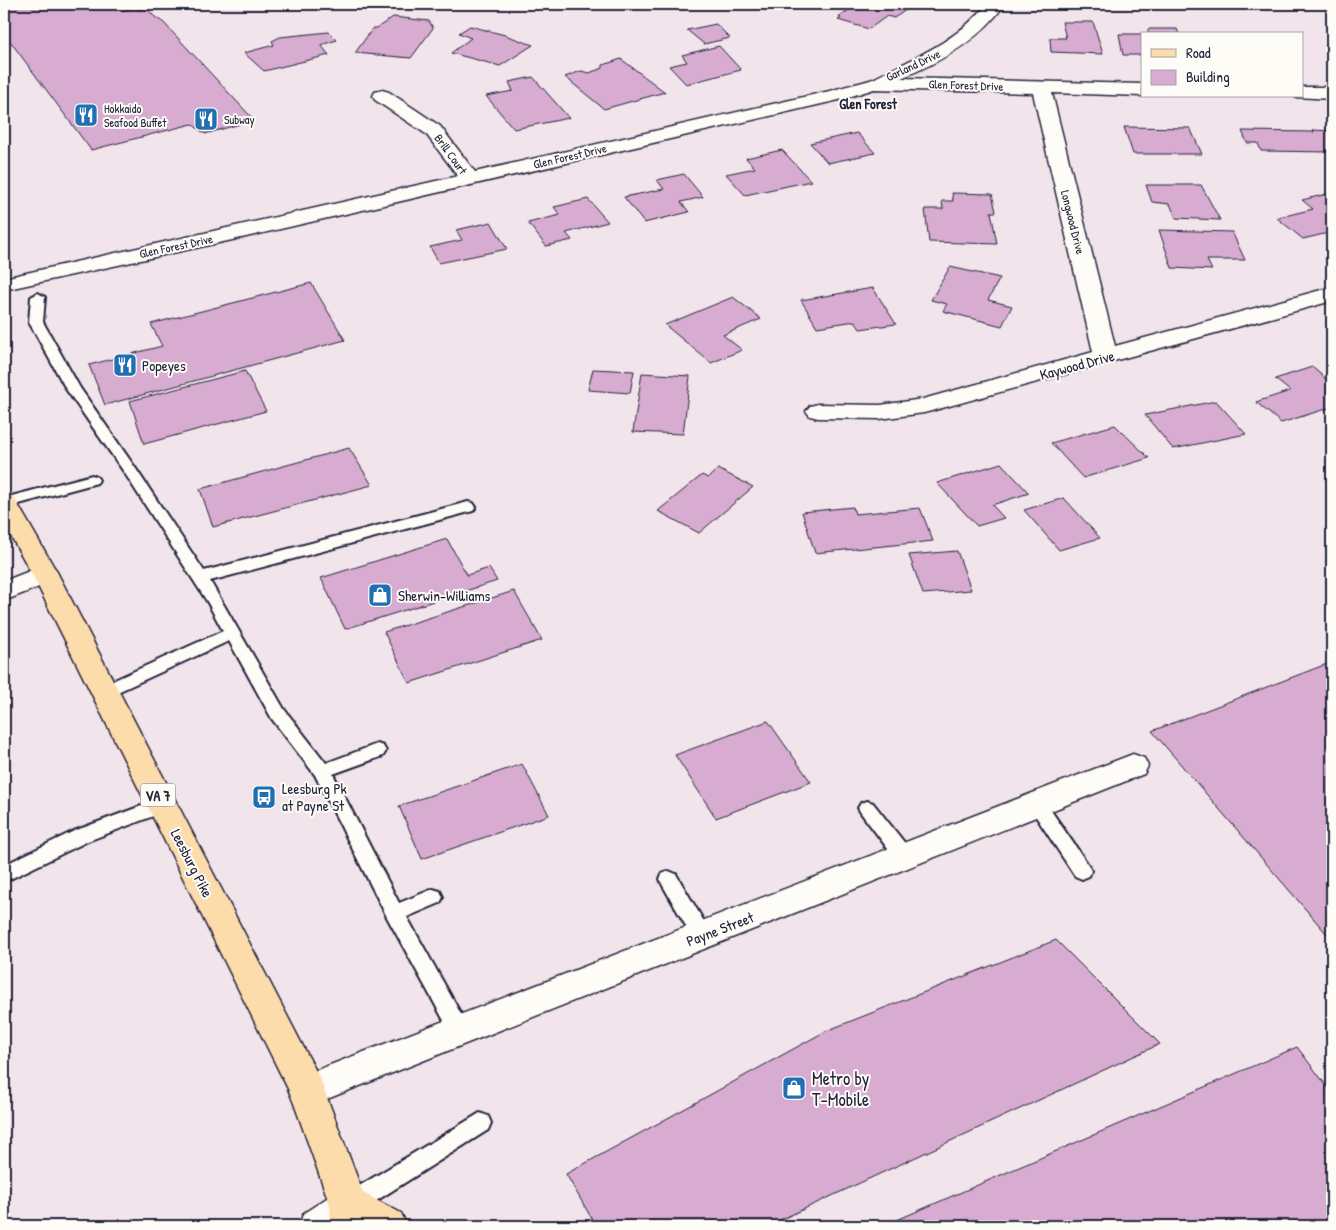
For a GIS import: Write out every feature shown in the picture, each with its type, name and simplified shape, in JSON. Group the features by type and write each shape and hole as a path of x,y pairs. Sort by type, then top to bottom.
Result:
{"main road":[{"name":"Leesburg Pike","path":"4,503 45,574 307,1091 350,1216"},
{"path":"350,1216 388,1226"}],"street":[{"name":"Garland Drive","path":"873,83 942,52 971,32 996,4"},
{"name":"Glen Forest Drive","path":"4,284 255,230 839,94 873,83 1141,90"},
{"name":"Longwood Drive","path":"1041,88 1106,357"},
{"path":"1304,93 1332,94"},
{"name":"Brill Court","path":"382,96 433,130 470,179"},
{"name":"Kaywood Drive","path":"818,411 880,412 924,406 1332,294"},
{"path":"4,592 45,574"},
{"name":"Payne Street","path":"307,1091 1133,766"},
{"path":"317,1226 350,1216"}],"lane":[{"path":"38,297 36,322 73,390 129,469 200,578 278,714 322,771 395,913 460,1031"},
{"path":"4,503 92,480"},
{"path":"200,578 468,507"},
{"path":"105,691 233,633"},
{"path":"322,771 377,751"},
{"path":"1036,804 1082,872"},
{"path":"4,874 80,836 163,805"},
{"path":"866,808 904,856"},
{"path":"669,879 702,936"},
{"path":"395,913 433,897"},
{"path":"350,1216 480,1123"}],"building":[{"path":"4,4 115,4 122,11 137,7 138,10 147,9 163,22 254,120 205,134 192,124 91,150 4,33"},
{"path":"857,4 895,4 909,8 894,18 887,16 869,29 838,20 841,18 839,17"},
{"path":"1250,4 1278,4 1276,8"},
{"path":"393,17 429,21 433,28 411,58 355,53 373,28 377,28"},
{"path":"1062,22 1093,22 1103,54 1051,52 1050,38 1066,38"},
{"path":"716,24 730,38 704,44 687,30"},
{"path":"470,26 533,45 500,66 451,53 471,38 459,33"},
{"path":"1148,29 1177,29 1178,32 1148,32"},
{"path":"329,32 337,40 321,45 329,55 264,71 244,53 274,45 272,41 280,37"},
{"path":"1119,34 1141,34 1141,55 1123,55"},
{"path":"719,46 741,70 686,84 669,66 687,62 682,55"},
{"path":"621,59 665,92 604,109 565,77 581,71 589,73 603,68 603,65"},
{"path":"533,77 569,118 514,129 486,96 513,91 509,82"},
{"path":"1124,127 1190,128 1202,154 1133,154"},
{"path":"1313,130 1332,131 1332,152 1261,151 1258,143 1247,143 1242,131 1314,132"},
{"path":"857,133 875,153 828,163 810,143"},
{"path":"782,150 811,181 745,195 726,174 755,168 746,158"},
{"path":"684,174 703,197 681,202 689,212 644,223 624,197 664,189 657,180"},
{"path":"1146,185 1201,185 1220,220 1176,218 1170,204 1152,202"},
{"path":"952,193 992,194 996,212 991,212 997,244 929,242 925,209 943,209 942,201 953,201"},
{"path":"1327,194 1332,198 1332,232 1303,239 1277,218 1313,209 1302,200"},
{"path":"588,199 608,222 566,233 572,240 546,246 528,223 560,215 554,207"},
{"path":"491,222 507,249 439,263 430,247 462,240 456,230"},
{"path":"1159,230 1232,232 1245,260 1207,260 1212,270 1172,268"},
{"path":"950,267 1000,278 988,300 1012,306 1002,326 943,311 947,304 931,300"},
{"path":"311,283 345,340 105,405 89,365 162,346 151,324"},
{"path":"873,288 896,324 860,329 855,321 817,327 801,300"},
{"path":"733,297 761,319 723,335 742,350 711,363 665,325"},
{"path":"1312,367 1332,384 1332,407 1281,423 1256,402 1290,391 1275,379"},
{"path":"593,369 634,371 630,393 588,390"},
{"path":"245,371 266,411 144,444 130,401"},
{"path":"642,373 690,376 683,434 633,432"},
{"path":"1216,401 1246,434 1173,449 1145,415"},
{"path":"1115,425 1149,458 1083,478 1051,443"},
{"path":"349,448 372,485 213,527 200,489"},
{"path":"1001,463 1029,493 992,505 1004,518 977,526 937,483"},
{"path":"718,469 753,487 699,533 658,511 702,475 708,478"},
{"path":"1064,498 1100,538 1059,550 1024,510"},
{"path":"853,507 855,514 920,508 933,541 815,553 802,512"},
{"path":"447,539 467,575 489,568 497,581 345,629 321,578"},
{"path":"957,551 971,590 923,594 909,555"},
{"path":"514,591 542,640 409,683 384,632"},
{"path":"1332,662 1332,940 1152,731"},
{"path":"768,721 811,782 716,818 675,755"},
{"path":"522,764 549,815 422,859 399,806"},
{"path":"1056,940 1160,1044 767,1226 596,1226 566,1174 826,1031"},
{"path":"1297,1047 1332,1093 1332,1226 883,1226"}],"place":[{"name":"Hokkaido Seafood Buffet","path":"86,115"},
{"name":"Subway","path":"206,119"},
{"name":"Popeyes","path":"125,365"},
{"name":"Sherwin-Williams","path":"380,595"},
{"name":"Leesburg Pk at Payne St","path":"264,797"},
{"name":"Metro by T-Mobile","path":"794,1088"}],"district":[{"name":"Glen Forest","path":"868,103"}]}
